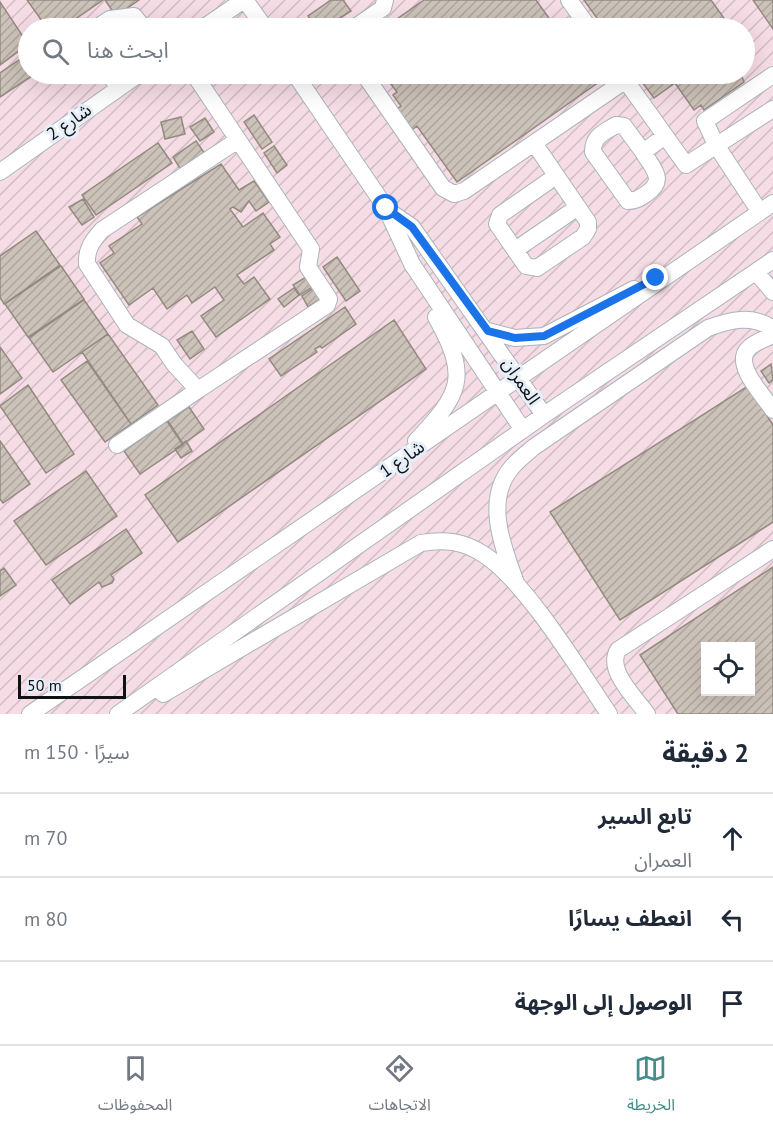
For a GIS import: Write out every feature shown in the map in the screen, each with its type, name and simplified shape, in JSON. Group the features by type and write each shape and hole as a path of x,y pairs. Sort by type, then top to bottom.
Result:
{"street":[{"path":"218,18 245,0 258,18"},
{"path":"368,18 383,8 385,0"},
{"path":"569,0 582,18"},
{"path":"118,18 134,16 136,18"},
{"path":"766,207 716,145 705,122 773,75"},
{"name":"شارع 2","path":"0,171 110,84"},
{"path":"117,445 327,305 329,299 308,267 311,249 201,84"},
{"name":"العمران","path":"302,84 386,208 412,264 523,430"},
{"path":"371,84 443,188 454,194 464,190 534,143 614,84"},
{"path":"628,84 686,165 773,108"},
{"path":"616,125 624,126 643,152 658,181 656,188 635,201 628,201 593,152 593,145 596,136 616,125"},
{"path":"643,152 665,136"},
{"path":"198,390 174,364 162,346 127,325 87,264 86,257 88,249 102,230 238,140"},
{"path":"534,143 588,222 588,229 584,237 537,268 526,266 497,224 497,220 500,215 556,176"},
{"path":"515,250 578,207"},
{"name":"شارع 1","path":"30,714 687,264 766,207"},
{"name":"العمران","path":"386,208 412,227 488,331 544,415"},
{"path":"118,714 544,415 773,260"},
{"path":"394,464 441,414 452,399 458,380 456,362 448,339 429,306 412,264"},
{"path":"488,331 515,338 544,336 687,264"},
{"path":"756,272 773,292"},
{"path":"517,586 503,545 497,506 505,478 513,465 534,447 708,328 733,319 747,319 773,329"},
{"path":"773,335 748,349 744,359 746,370 773,410"},
{"path":"128,714 421,543 442,539 465,544 484,555 517,586 609,714"},
{"path":"647,714 615,668 614,658 618,650 773,549"}],"shaded area":[{"path":"0,0 773,0 773,714 0,714"}],"building":[{"path":"27,0 103,0 77,18 40,18"},
{"path":"105,0 139,0 116,16"},
{"path":"331,0 343,0 351,11 340,18 310,18 308,16"},
{"path":"424,0 536,0 549,18 398,18"},
{"path":"584,0 711,0 724,18 597,18"},
{"path":"753,0 773,0 773,29"},
{"path":"0,2 18,29 18,52 0,65"},
{"path":"18,61 20,84 0,97 0,73"},
{"path":"391,84 596,84 457,182 417,126 409,132 394,111 401,106 393,95 397,92"},
{"path":"644,84 674,84 654,98"},
{"path":"676,84 741,84 704,110 701,105 694,110"},
{"path":"254,115 272,142 262,149 244,122"},
{"path":"181,117 185,134 165,139 161,122"},
{"path":"205,118 214,132 200,141 190,127"},
{"path":"196,141 205,154 181,170 173,157"},
{"path":"158,143 172,163 96,215 82,195"},
{"path":"274,146 287,165 277,173 264,153"},
{"path":"221,164 239,190 254,181 269,202 256,211 249,201 241,212 233,207 230,209 243,227 263,213 280,237 270,244 274,250 237,275 244,284 254,277 270,299 216,337 201,316 224,300 215,287 192,303 187,295 167,309 153,288 129,305 100,263 114,253 109,246 142,224 137,217"},
{"path":"83,199 94,217 82,225 69,207"},
{"path":"36,231 60,265 4,304 0,297 0,256"},
{"path":"337,257 360,291 346,301 323,267"},
{"path":"61,266 84,299 28,337 5,304"},
{"path":"306,277 312,287 300,295 293,285"},
{"path":"315,287 322,298 308,307 302,296"},
{"path":"294,288 299,295 284,307 278,299"},
{"path":"84,300 108,334 53,372 29,338"},
{"path":"345,307 356,324 322,348 320,346 315,349 317,352 281,376 269,359"},
{"path":"394,320 426,369 178,542 145,495"},
{"path":"192,331 204,349 190,359 177,340"},
{"path":"108,334 158,405 131,424 82,352"},
{"path":"0,347 22,378 0,394"},
{"path":"87,361 131,424 105,442 61,380"},
{"path":"771,364 773,380 769,383 761,371"},
{"path":"28,385 74,454 46,473 0,406"},
{"path":"748,386 773,425 773,522 620,620 550,512"},
{"path":"189,407 204,429 183,444 168,421"},
{"path":"167,421 183,445 140,474 124,451"},
{"path":"0,441 30,484 3,503 0,499"},
{"path":"186,441 192,451 181,458 175,449"},
{"path":"86,471 117,516 46,565 14,521"},
{"path":"126,529 142,553 111,575 114,579 112,583 102,587 99,582 70,604 52,580"},
{"path":"773,567 773,714 678,714 640,655"},
{"path":"4,568 16,585 0,596 0,571"}],"route":[{"path":"386,208 412,227 488,331 515,338 527,339 544,336 656,278"}]}
